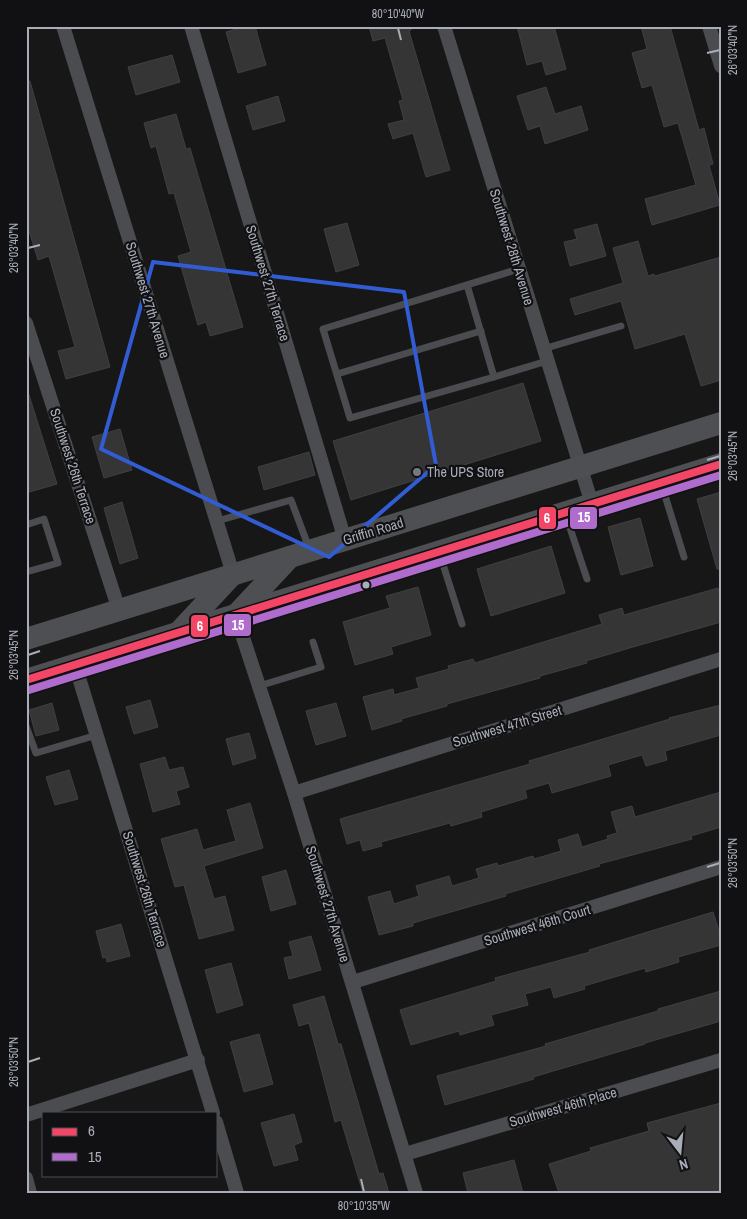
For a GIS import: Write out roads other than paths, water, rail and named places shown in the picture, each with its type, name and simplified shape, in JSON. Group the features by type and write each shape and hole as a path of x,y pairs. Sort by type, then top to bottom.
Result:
{"main road":[{"name":"Griffin Road","path":"26,639 721,423"},
{"path":"26,680 721,464"},
{"path":"236,616 300,553"},
{"path":"179,633 233,574"}],"street":[{"name":"Southwest 27th Avenue","path":"63,26 233,574"},
{"name":"Southwest 27th Terrace","path":"191,26 345,540"},
{"name":"Southwest 28th Avenue","path":"444,26 592,504"},
{"path":"709,26 721,66"},
{"name":"Southwest 26th Terrace","path":"26,323 119,610"},
{"name":"Southwest 27th Avenue","path":"236,616 353,982 416,1193"},
{"name":"Southwest 47th Street","path":"294,793 721,659"},
{"name":"Southwest 26th Terrace","path":"75,665 214,1112"},
{"name":"Southwest 46th Court","path":"353,982 721,867"},
{"path":"26,1115 198,1060"},
{"name":"Southwest 46th Place","path":"405,1154 721,1060"},
{"path":"218,1128 238,1193"},
{"path":"26,1178 30,1193"}],"lane":[{"path":"519,268 323,329 350,418 494,377 621,326"},
{"path":"467,285 494,377"},
{"path":"337,374 481,331"},
{"path":"661,483 684,557"},
{"path":"217,521 291,500 300,553"},
{"path":"566,513 588,579"},
{"path":"26,525 44,520 58,563 26,572"},
{"path":"439,552 462,624"},
{"path":"259,686 321,667 314,642"},
{"path":"26,726 36,752 97,735"}],"place":[{"name":"The UPS Store","path":"417,472"}]}
